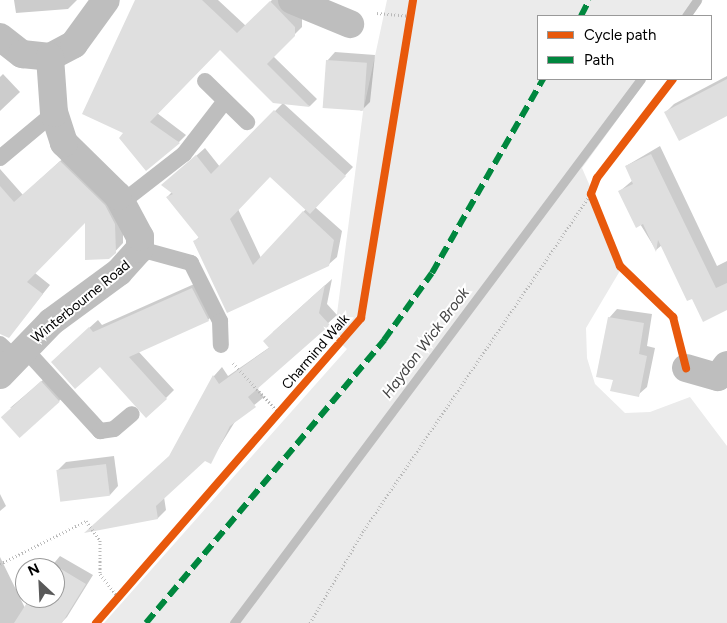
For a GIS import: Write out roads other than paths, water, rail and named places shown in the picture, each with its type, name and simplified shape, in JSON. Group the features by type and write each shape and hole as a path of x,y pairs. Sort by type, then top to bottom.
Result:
{"street":[{"path":"3,45 29,56 50,57 74,44 106,0"},
{"path":"292,0 350,24"},
{"name":"Winterbourne Road","path":"10,356 129,264 140,249 140,237 121,202 67,147 54,113 50,57"},
{"path":"686,368 724,377"}],"lane":[{"path":"205,81 247,122"},
{"path":"121,202 184,154 225,101"},
{"path":"0,158 54,113"},
{"name":"Winterbourne Road","path":"140,249 191,263 220,321 221,346"},
{"path":"10,356 100,431 114,429 132,414"}],"waterway":[{"name":"Haydon Wick Brook","path":"687,15 697,0"},
{"name":"Haydon Wick Brook","path":"234,623 640,80"}]}
